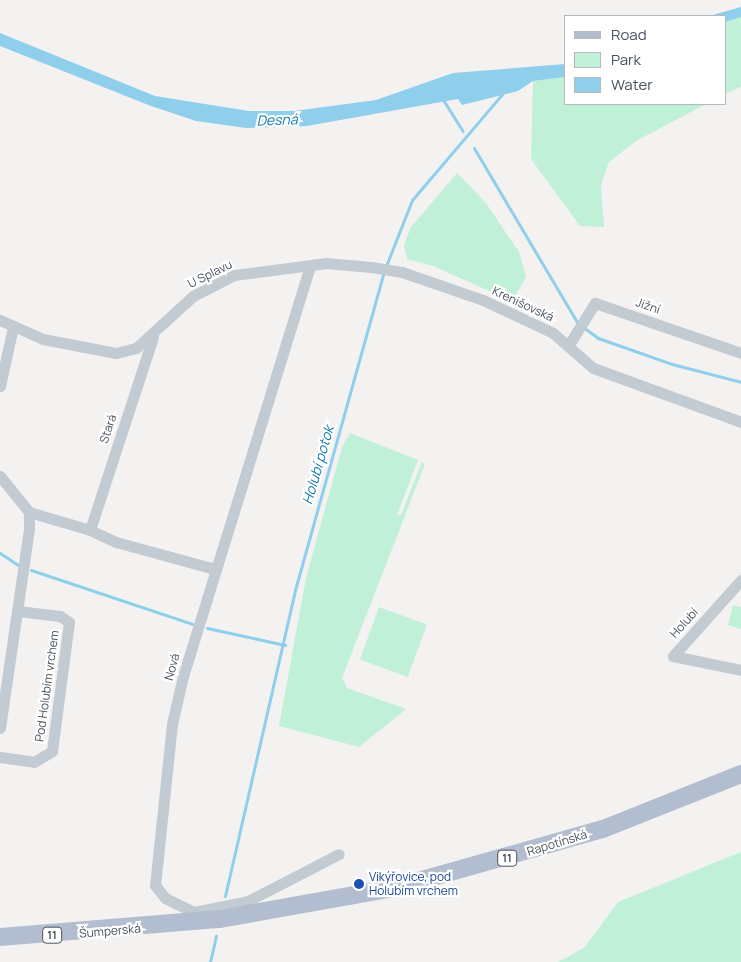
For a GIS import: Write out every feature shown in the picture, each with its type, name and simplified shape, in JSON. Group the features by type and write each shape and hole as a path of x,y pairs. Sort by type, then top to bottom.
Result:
{"main road":[{"name":"Rapotínská","path":"220,920 366,894 482,865 603,829 741,774"},
{"name":"Šumperská","path":"0,937 220,920"}],"street":[{"name":"U Splavu","path":"0,320 43,339 116,353 152,336 193,296 234,275 310,266 371,267 396,271"},
{"name":"Nová","path":"310,266 215,569 172,724 155,878 157,893 194,912 242,904 339,854"},
{"name":"Krenišovská","path":"396,271 483,300 553,333 593,368 741,422"},
{"name":"Jižní","path":"568,346 580,324 595,303 741,353"},
{"path":"0,386 13,327"},
{"name":"Stará","path":"90,530 152,336"},
{"path":"0,476 28,512 90,530 116,542 215,569"},
{"path":"0,728 17,611 28,512"},
{"name":"Holubí","path":"741,580 673,656 741,670"},
{"name":"Pod Holubím vrchem","path":"0,757 34,762 52,751 69,622 60,616 17,611"}],"green space":[{"path":"741,17 741,87 726,94 726,22"},
{"path":"564,77 564,105 704,105 636,141 609,162 601,185 604,227 580,226 531,159 533,81"},
{"path":"457,173 486,203 519,252 526,277 515,296 505,298 433,266 407,259 404,245 411,227"},
{"path":"350,433 418,460 397,515 401,515 422,462 425,464 342,678 347,688 406,709 359,747 279,726 306,578 342,447"},
{"path":"733,605 741,607 741,629 728,625"},
{"path":"379,607 427,624 408,677 360,660"},
{"path":"741,852 741,962 558,962 584,948 618,902"}],"water":[{"path":"741,7 741,17 726,22 726,15 713,15"},
{"name":"Desná","path":"0,33 155,96 249,111 294,111 376,100 453,73 564,64 564,77 533,81 518,91 462,105 458,99 307,126 246,128 196,121 151,106 0,46"}],"waterway":[{"name":"Holubí potok","path":"386,266 412,200 503,93"},
{"path":"442,98 463,131"},
{"path":"474,148 578,324"},
{"name":"Holubí potok","path":"225,896 295,590 384,272"},
{"path":"583,327 598,338 672,364 741,382"},
{"path":"0,553 19,566"},
{"path":"31,570 192,624"},
{"path":"207,628 285,645"},
{"name":"Holubí potok","path":"210,962 216,936"}],"place":[{"name":"Vikýřovice, pod Holubím vrchem","path":"359,884"}]}
